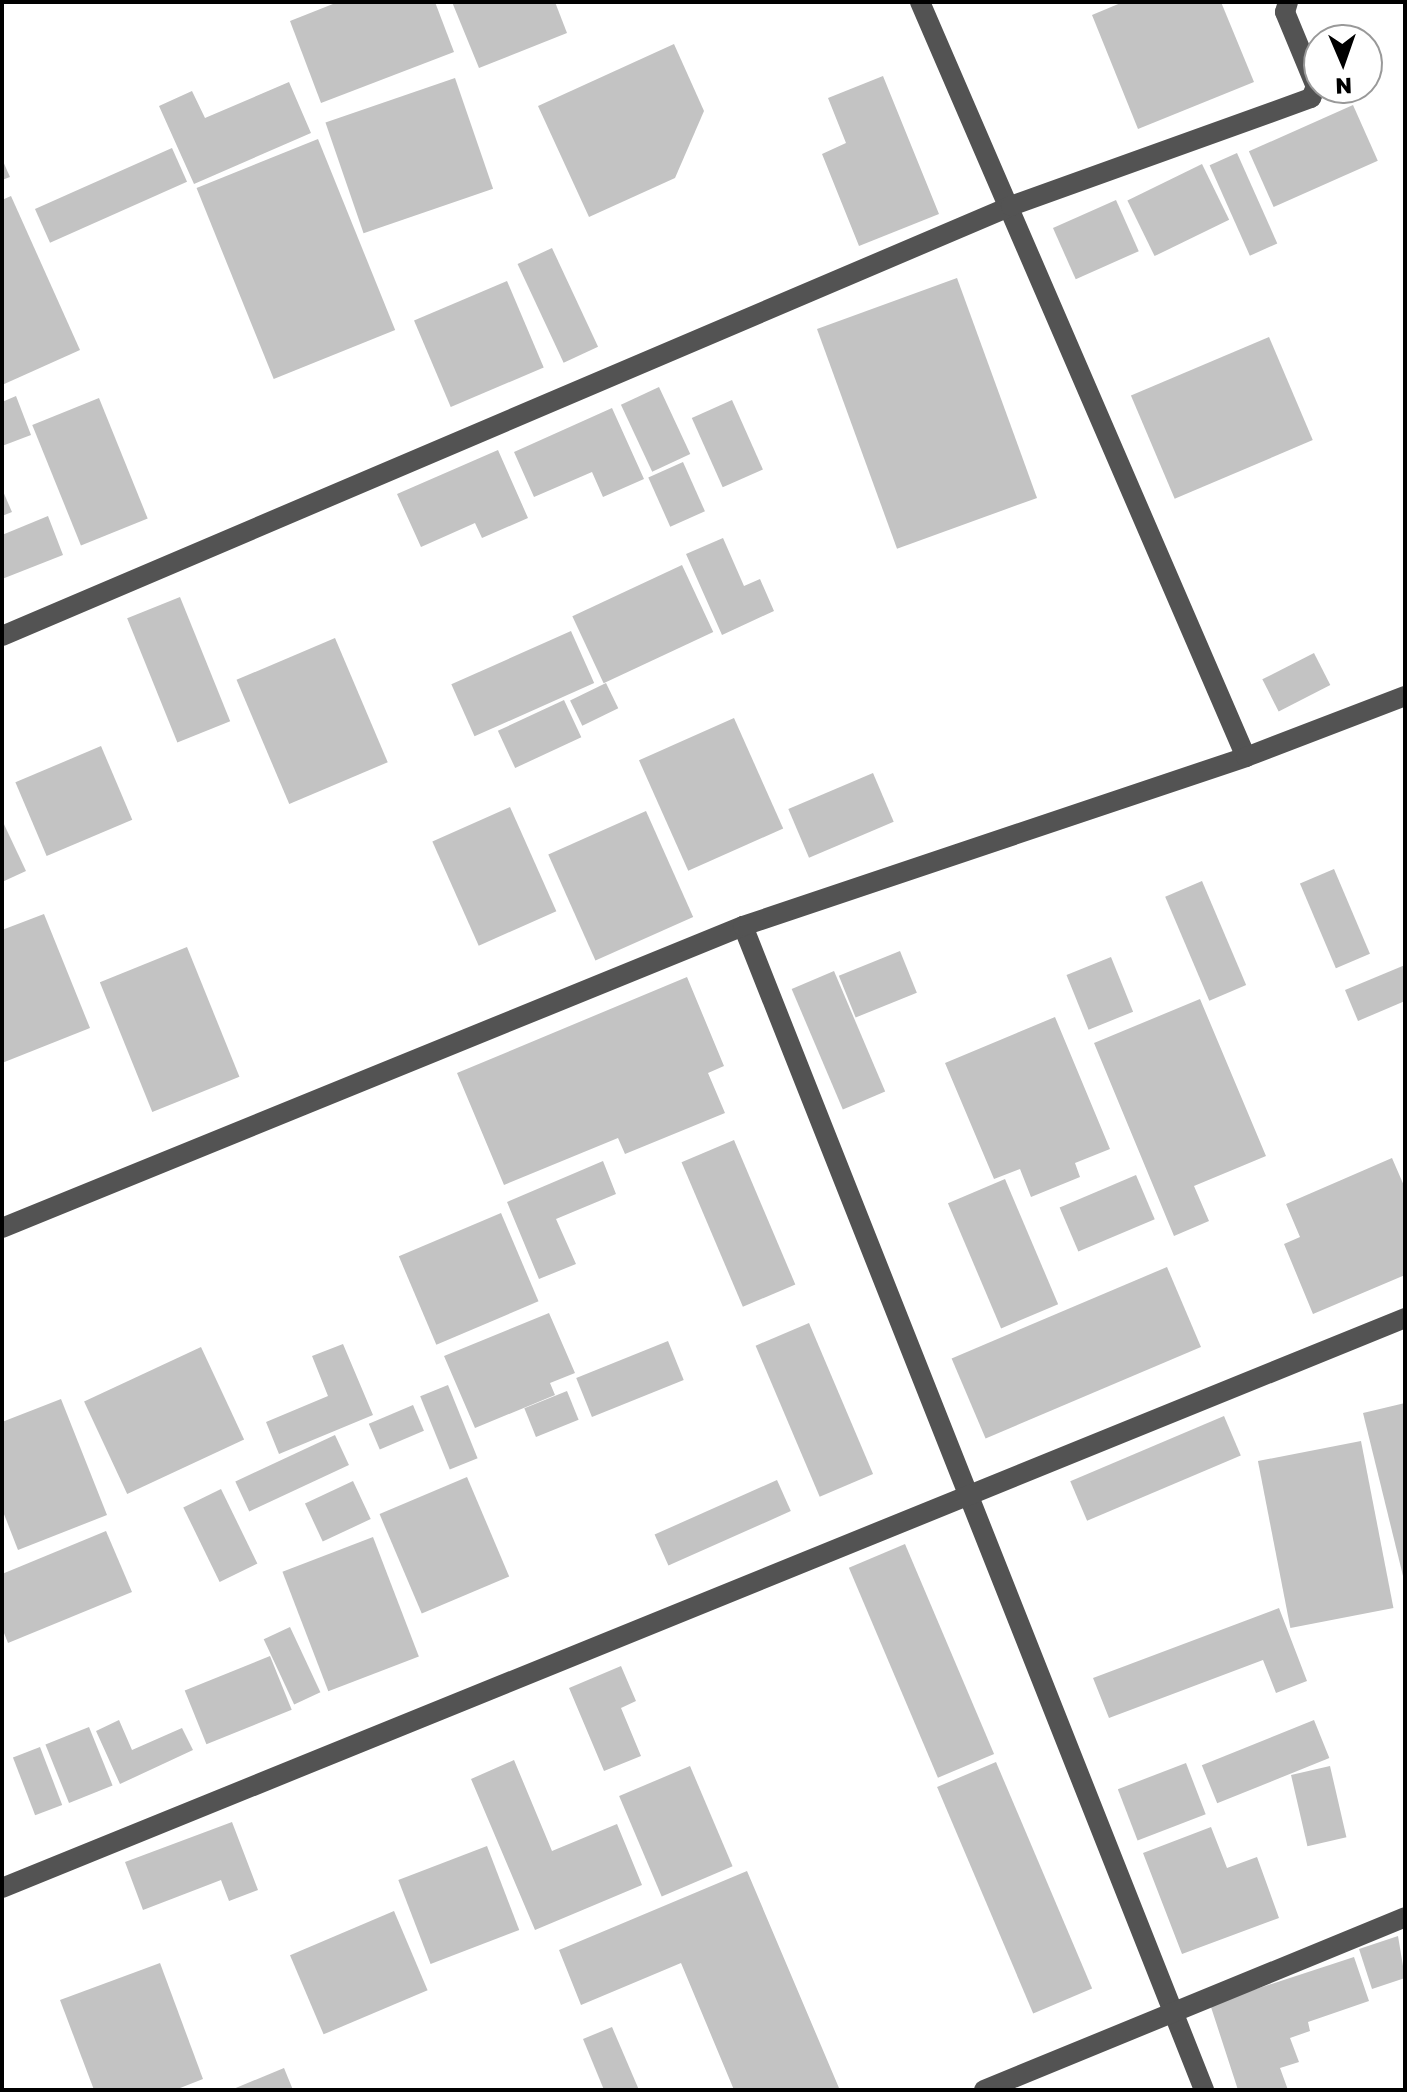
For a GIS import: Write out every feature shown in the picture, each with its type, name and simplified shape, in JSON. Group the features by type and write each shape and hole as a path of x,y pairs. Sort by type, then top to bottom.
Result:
{"street":[{"path":"920,2 1011,206 1246,757"},
{"path":"2,636 1011,206 1311,98 1316,87 1285,12 1288,2"},
{"path":"2,1228 743,926 1246,757 1405,696"},
{"path":"743,926 966,1497 1204,2090"},
{"path":"2,1888 1405,1318"},
{"path":"984,2090 1405,1917"}],"building":[{"path":"338,2 435,2 454,52 321,103 290,21"},
{"path":"452,2 555,2 567,33 479,68"},
{"path":"1123,2 1221,2 1254,82 1138,129 1092,15"},
{"path":"674,44 704,111 675,178 589,217 538,106"},
{"path":"883,76 939,214 859,246 822,154 846,143 828,98"},
{"path":"455,78 493,189 364,233 325,123"},
{"path":"289,82 311,133 194,184 159,106 192,91 205,118"},
{"path":"1353,105 1378,161 1274,207 1249,151"},
{"path":"318,139 395,330 274,379 197,188"},
{"path":"172,148 187,182 50,243 35,209"},
{"path":"1237,153 1277,243 1250,256 1210,165"},
{"path":"2,159 10,177 2,180"},
{"path":"1202,164 1229,220 1155,256 1127,200"},
{"path":"11,196 80,350 2,385 2,200"},
{"path":"1116,200 1139,251 1076,279 1053,228"},
{"path":"552,248 598,347 564,363 518,264"},
{"path":"957,278 1037,498 897,549 817,329"},
{"path":"507,281 544,368 451,407 414,320"},
{"path":"1269,337 1313,440 1175,499 1131,396"},
{"path":"659,387 690,454 652,472 621,405"},
{"path":"16,396 31,435 2,446 2,402"},
{"path":"99,398 148,519 81,546 32,425"},
{"path":"732,400 763,469 723,487 692,418"},
{"path":"612,408 644,479 603,497 592,472 534,497 514,452"},
{"path":"498,450 528,518 482,538 475,523 421,547 397,494"},
{"path":"683,462 705,511 670,527 648,477"},
{"path":"2,489 12,512 2,516"},
{"path":"48,516 63,555 2,579 2,535"},
{"path":"723,538 744,586 760,579 774,611 722,635 686,554"},
{"path":"682,565 713,632 604,683 572,616"},
{"path":"180,597 230,721 177,743 127,618"},
{"path":"571,631 594,683 475,736 451,684"},
{"path":"335,638 388,762 289,804 237,680"},
{"path":"1314,653 1330,685 1279,711 1262,679"},
{"path":"606,683 618,708 582,726 570,701"},
{"path":"564,700 581,737 515,768 498,731"},
{"path":"734,718 783,829 688,871 639,760"},
{"path":"101,746 132,820 47,856 15,782"},
{"path":"873,773 894,822 809,858 788,809"},
{"path":"510,807 556,911 479,946 432,842"},
{"path":"646,811 693,917 595,960 548,855"},
{"path":"2,820 26,871 2,882"},
{"path":"1334,869 1370,954 1336,968 1300,883"},
{"path":"1202,881 1246,985 1209,1001 1165,897"},
{"path":"44,914 90,1028 2,1063 2,930"},
{"path":"187,947 239,1077 152,1112 100,982"},
{"path":"900,951 917,993 856,1017 839,976"},
{"path":"1111,957 1133,1012 1089,1030 1066,975"},
{"path":"1405,965 1405,1001 1358,1021 1345,990"},
{"path":"834,971 885,1092 843,1110 792,989"},
{"path":"687,977 724,1066 708,1073 725,1113 625,1154 618,1138 504,1185 457,1073"},
{"path":"1200,999 1266,1156 1194,1186 1209,1221 1174,1236 1094,1043"},
{"path":"1055,1017 1110,1149 1075,1163 1080,1177 1031,1197 1020,1169 994,1179 945,1063"},
{"path":"734,1140 795,1285 743,1307 682,1162"},
{"path":"1392,1158 1405,1188 1405,1275 1313,1314 1284,1244 1300,1237 1286,1204"},
{"path":"603,1161 616,1194 556,1219 576,1264 539,1279 507,1202"},
{"path":"1136,1175 1155,1219 1078,1252 1060,1207"},
{"path":"1005,1179 1058,1304 1001,1328 948,1203"},
{"path":"501,1213 539,1301 436,1345 399,1256"},
{"path":"1167,1267 1201,1347 986,1439 952,1358"},
{"path":"549,1313 575,1373 550,1383 555,1395 475,1428 444,1356"},
{"path":"809,1323 873,1474 820,1497 756,1346"},
{"path":"668,1341 684,1380 592,1417 576,1378"},
{"path":"343,1344 373,1415 279,1454 266,1422 328,1396 312,1356"},
{"path":"201,1347 244,1439 127,1494 84,1402"},
{"path":"448,1385 478,1458 450,1469 420,1396"},
{"path":"567,1391 579,1420 536,1437 524,1408"},
{"path":"61,1399 107,1515 18,1550 2,1509 2,1422"},
{"path":"1405,1403 1405,1580 1404,1580 1363,1413"},
{"path":"413,1405 424,1431 380,1450 369,1424"},
{"path":"1224,1416 1241,1456 1087,1521 1070,1481"},
{"path":"335,1435 349,1465 249,1511 235,1481"},
{"path":"1361,1441 1393,1608 1290,1628 1258,1461"},
{"path":"467,1477 509,1576 422,1614 380,1514"},
{"path":"777,1480 791,1511 668,1566 655,1535"},
{"path":"353,1481 371,1519 323,1541 305,1503"},
{"path":"221,1489 257,1564 220,1582 183,1507"},
{"path":"106,1531 132,1592 8,1643 2,1628 2,1574"},
{"path":"373,1537 419,1656 328,1691 282,1572"},
{"path":"905,1544 994,1754 938,1778 849,1568"},
{"path":"1279,1608 1307,1681 1276,1693 1263,1660 1109,1718 1093,1678"},
{"path":"290,1627 320,1692 294,1705 264,1639"},
{"path":"270,1656 292,1710 206,1744 185,1690"},
{"path":"621,1666 636,1701 621,1708 641,1756 604,1771 569,1688"},
{"path":"119,1720 132,1750 182,1728 193,1750 120,1784 96,1731"},
{"path":"1314,1720 1329,1758 1217,1803 1202,1765"},
{"path":"89,1727 113,1785 69,1803 45,1745"},
{"path":"40,1747 62,1805 35,1815 13,1757"},
{"path":"514,1760 552,1851 617,1824 642,1885 535,1930 471,1779"},
{"path":"996,1762 1092,1988 1033,2013 937,1787"},
{"path":"1186,1763 1206,1814 1138,1841 1118,1789"},
{"path":"690,1766 733,1866 662,1896 619,1796"},
{"path":"1330,1766 1346,1837 1307,1846 1291,1775"},
{"path":"232,1822 258,1890 229,1901 221,1880 143,1910 125,1862"},
{"path":"1211,1827 1227,1868 1257,1857 1279,1918 1182,1954 1143,1853"},
{"path":"487,1846 519,1930 431,1964 398,1880"},
{"path":"747,1871 839,2088 734,2090 681,1963 581,2005 559,1950"},
{"path":"394,1911 428,1990 324,2034 290,1955"},
{"path":"1398,1936 1405,1978 1372,1989 1359,1949"},
{"path":"1354,1957 1369,2001 1308,2022 1310,2031 1290,2038 1299,2062 1280,2068 1288,2090 1238,2090 1210,2004"},
{"path":"160,1963 203,2079 175,2090 94,2090 60,2000"},
{"path":"612,2027 639,2090 604,2090 583,2039"},
{"path":"284,2068 293,2090 231,2090"}]}
